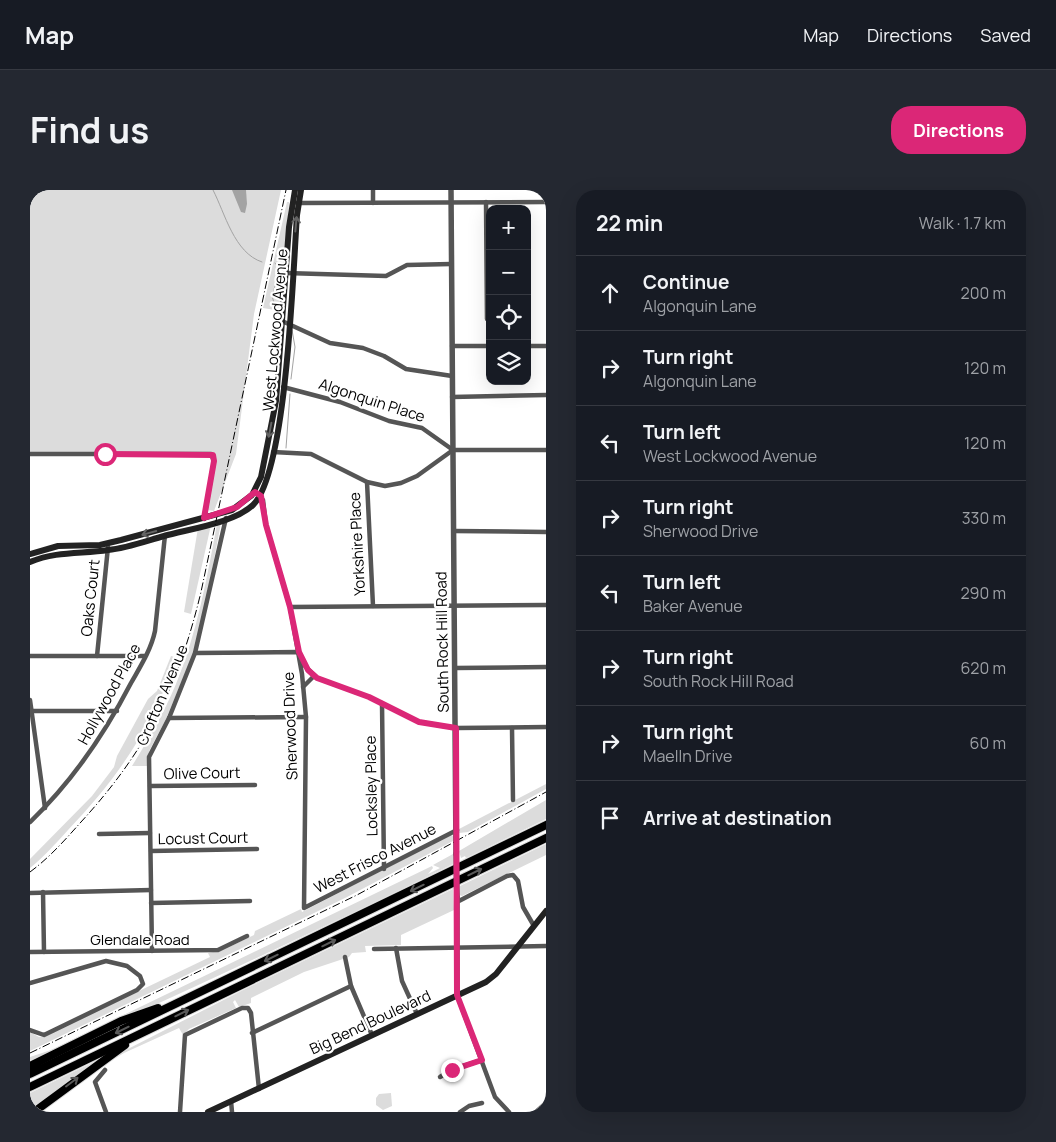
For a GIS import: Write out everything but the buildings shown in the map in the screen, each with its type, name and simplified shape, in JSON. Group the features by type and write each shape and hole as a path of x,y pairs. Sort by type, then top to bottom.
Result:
{"highway":[{"path":"32,1067 121,1021 182,1001 546,825"},
{"path":"33,1085 546,838"},
{"path":"34,1110 138,1034"}],"main road":[{"name":"West Lockwood Avenue","path":"30,562 55,554 108,547 165,536 248,510 268,478 269,452 281,386 296,203 295,190"},
{"name":"West Lockwood Avenue","path":"296,203 301,190"},
{"name":"West Lockwood Avenue","path":"30,554 58,546 108,547 166,528 204,518 225,516"},
{"name":"Big Bend Boulevard","path":"208,1112 491,978 546,911"}],"street":[{"path":"373,190 373,203"},
{"name":"South Rock Hill Road","path":"451,190 457,995 498,1102 509,1112"},
{"path":"486,202 487,295"},
{"path":"296,203 546,202"},
{"path":"289,273 386,276 407,265 451,264"},
{"path":"285,323 330,343 363,348 384,356 406,369 452,376"},
{"path":"452,346 486,346"},
{"path":"531,346 546,346"},
{"name":"Algonquin Place","path":"281,386 340,402 389,421 422,428 453,450"},
{"path":"452,397 546,395"},
{"path":"269,452 311,454 367,482 385,486 401,483 417,476 453,450 546,450"},
{"path":"30,454 211,454 214,461 203,525"},
{"name":"Yorkshire Place","path":"367,482 373,606"},
{"name":"Sherwood Drive","path":"258,494 290,607 304,687 306,716 304,908"},
{"name":"Crofton Avenue","path":"152,951 149,757 169,718 195,653 225,516"},
{"name":"Hollywood Place","path":"30,822 75,774 117,711 145,656 155,631 166,528"},
{"path":"454,532 546,532"},
{"name":"Oaks Court","path":"97,656 108,547"},
{"path":"290,607 546,605"},
{"path":"195,653 299,652 304,665 314,676 382,703 419,722 456,728 546,727"},
{"path":"30,656 145,656"},
{"path":"455,668 546,667"},
{"path":"304,687 314,676"},
{"path":"30,700 45,808"},
{"name":"Locksley Place","path":"382,703 384,869"},
{"path":"32,711 117,711"},
{"path":"169,718 306,716"},
{"path":"512,728 513,800"},
{"name":"Olive Court","path":"150,786 255,785"},
{"name":"West Frisco Avenue","path":"304,908 384,869 456,830"},
{"path":"99,834 150,833"},
{"name":"Locust Court","path":"150,851 257,849"},
{"path":"457,900 507,876 514,876 518,881 523,907 534,926"},
{"path":"30,892 151,890"},
{"path":"43,892 44,952"},
{"path":"151,903 250,901"},
{"name":"Glendale Road","path":"30,952 218,950 248,936"},
{"path":"374,949 546,946"},
{"path":"396,948 402,981 417,1014"},
{"path":"99,951 99,962"},
{"path":"345,957 351,986 372,1035"},
{"path":"30,983 106,961 127,966 143,980 141,987 44,1035 30,1030"},
{"path":"252,1033 351,986"},
{"path":"180,1112 184,1038 188,1033 239,1009 248,1008 259,1089"},
{"path":"440,1077 452,1070 482,1060"},
{"path":"105,1070 95,1082 106,1112"},
{"path":"231,1101 232,1112"},
{"path":"536,1112 546,1103"},
{"path":"460,1112 469,1106 482,1104"}],"shaded area":[{"path":"30,190 281,190 254,314 236,454 214,511 207,510 216,460 213,452 30,452"},
{"path":"232,190 246,190 247,204 245,213 241,212"},
{"path":"287,202 289,202 281,311 263,308"},
{"path":"221,523 204,612 192,657 165,721 149,751 147,766 132,766 161,716 183,665 201,605 217,524"},
{"path":"211,525 191,614 184,612 198,528"},
{"path":"171,656 177,658 167,683 145,729 132,750 103,791 86,811 50,850 30,868 30,859 92,796 114,767 117,756 148,699 157,691"},
{"path":"546,784 546,789 468,832 459,833 459,829"},
{"path":"546,800 546,819 466,858 465,856 461,858 459,851"},
{"path":"450,835 454,836 453,841 347,897 30,1051 30,1032 39,1037 45,1036 210,957 208,953 223,950 254,935 255,931 301,909 302,912"},
{"path":"546,844 546,855 462,896 459,895 460,886"},
{"path":"453,854 453,864 298,939 37,1059 30,1060 30,1057 51,1050 432,866 433,868 428,874 440,868 433,865"},
{"path":"453,889 454,910 401,935 401,945 365,946 366,952 352,953 349,957 304,972 251,998 251,1003 239,1007 235,1000 233,1002 236,1008 189,1029 183,1035 179,1028 124,1053 87,1075 122,1052 241,991"},
{"path":"100,1059 34,1108 30,1108 30,1093"},
{"path":"391,1093 392,1106 383,1110 376,1105 376,1098 379,1094"}],"waterway":[{"path":"213,190 237,241 252,257 262,262"},
{"path":"275,263 280,270 272,296 277,313"},
{"path":"291,379 295,347 292,330"},
{"path":"286,448 290,394"}],"railway":[{"path":"30,872 69,835 124,769 142,743 157,716 182,658 201,592 286,190"},
{"path":"30,1053 357,895 546,792"}],"route":[{"path":"105,454 213,455 214,461 204,518 232,510 243,504 255,492 261,496 264,504 266,525 290,607 299,652 308,670 317,678 369,697 419,722 439,727 456,728 457,995 482,1060 469,1066 452,1070"}]}
